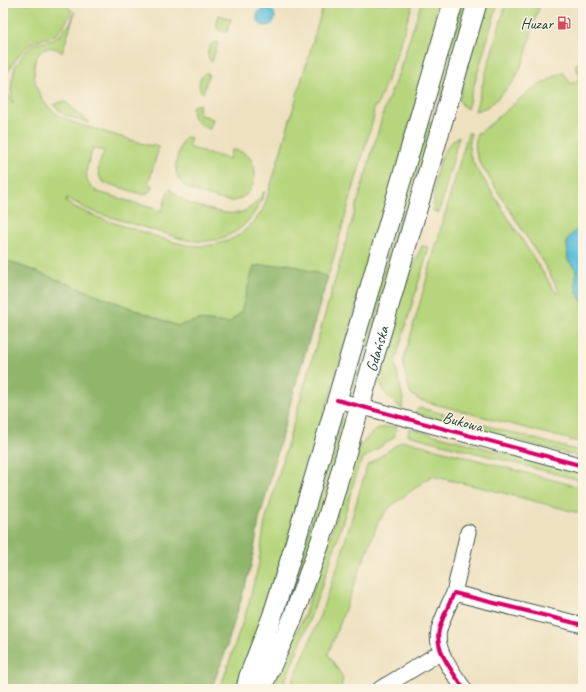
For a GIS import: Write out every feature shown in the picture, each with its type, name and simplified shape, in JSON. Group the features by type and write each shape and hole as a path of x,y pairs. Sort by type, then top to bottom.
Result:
{"main road":[{"name":"Gdańska","path":"246,689 249,676 276,607 453,3"},
{"name":"Gdańska","path":"261,689 292,620 321,540 477,3"}],"street":[{"name":"Bukowa","path":"337,400 583,466"},
{"path":"464,689 441,652 439,631 454,593 468,532"},
{"path":"454,593 583,625"},
{"path":"380,689 441,652"}],"green space":[{"path":"3,3 62,3 72,10 66,22 55,35 36,41 24,49 3,78"},
{"path":"324,3 413,3 395,59 377,106 374,106 374,116 328,277 289,264 254,266 241,312 229,323 198,320 178,326 3,259 3,87 13,103 11,91 15,67 25,52 33,45 52,40 61,34 71,22 74,12 62,53 59,50 48,48 38,55 35,61 35,81 42,99 54,112 72,122 152,146 153,144 159,147 148,184 153,186 150,191 144,195 103,182 98,171 104,151 93,148 86,172 88,183 92,188 98,192 162,211 170,189 184,200 192,204 226,213 247,210 265,191 254,213 239,229 219,239 207,241 194,241 179,238 100,214 67,198 66,202 111,222 175,242 199,246 223,242 243,232 259,216 265,205"},
{"path":"421,3 445,3 273,590 235,689 220,689 248,606 258,567 265,522 385,107 399,72"},
{"path":"461,3 469,3 442,95 439,95 436,91"},
{"path":"486,3 498,3 467,109 463,106 459,99"},
{"path":"506,3 540,3 524,60 514,81 495,101 487,107 475,111"},
{"path":"219,15 231,19 227,32 219,30 216,26"},
{"path":"214,42 218,43 212,62 208,57 208,49"},
{"path":"583,59 583,225 575,231 567,241 568,260 576,270 576,287 583,303 583,443 419,400 410,393 403,362 468,133 471,133 469,150 475,166 556,293 559,291 547,269 480,163 476,152 476,141 477,133 481,132 529,91 563,72 571,84 581,78 575,65 582,62"},
{"path":"205,73 209,74 203,93 199,83"},
{"path":"65,101 89,123 65,115 53,105"},
{"path":"200,104 198,114 213,119 210,129 200,124 193,115 192,107"},
{"path":"429,121 433,123 355,389 353,387 354,370 427,122"},
{"path":"459,136 439,213 432,210 436,173 442,155 449,145"},
{"path":"186,137 191,138 188,147 229,159 232,150 242,152 249,157 255,173 254,182 250,190 243,197 233,201 227,201 193,190 182,183 178,178 176,164 181,144"},
{"path":"422,246 429,247 395,362 403,399 402,409 386,395 377,376 400,296"},
{"path":"3,259 178,326 198,320 229,323 241,312 254,266 289,264 328,277 294,390 259,521 251,566 224,656 211,689 3,689"},
{"path":"421,408 583,452 583,458 415,413 417,409"},
{"path":"344,418 347,419 313,538 292,593 290,593 341,420"},
{"path":"397,425 393,438 364,458 358,467 333,552 304,635 281,689 272,689 304,616 325,555 355,452 369,435 381,428"},
{"path":"409,428 583,474 583,481 408,435"},
{"path":"406,441 583,488 583,514 488,489 431,476 391,506 378,522 328,654 343,678 341,689 290,689 318,621 340,559 367,466 400,442"}],"water":[{"path":"266,8 272,11 275,17 272,23 266,26 260,23 257,17 260,11"},
{"path":"583,225 583,303 576,287 576,270 568,260 567,240"}],"cycle path":[{"path":"337,400 583,466"},
{"path":"464,689 450,669 442,654 438,638 442,621 454,593 583,625"}],"place":[{"name":"Huzar","path":"564,23"}]}
